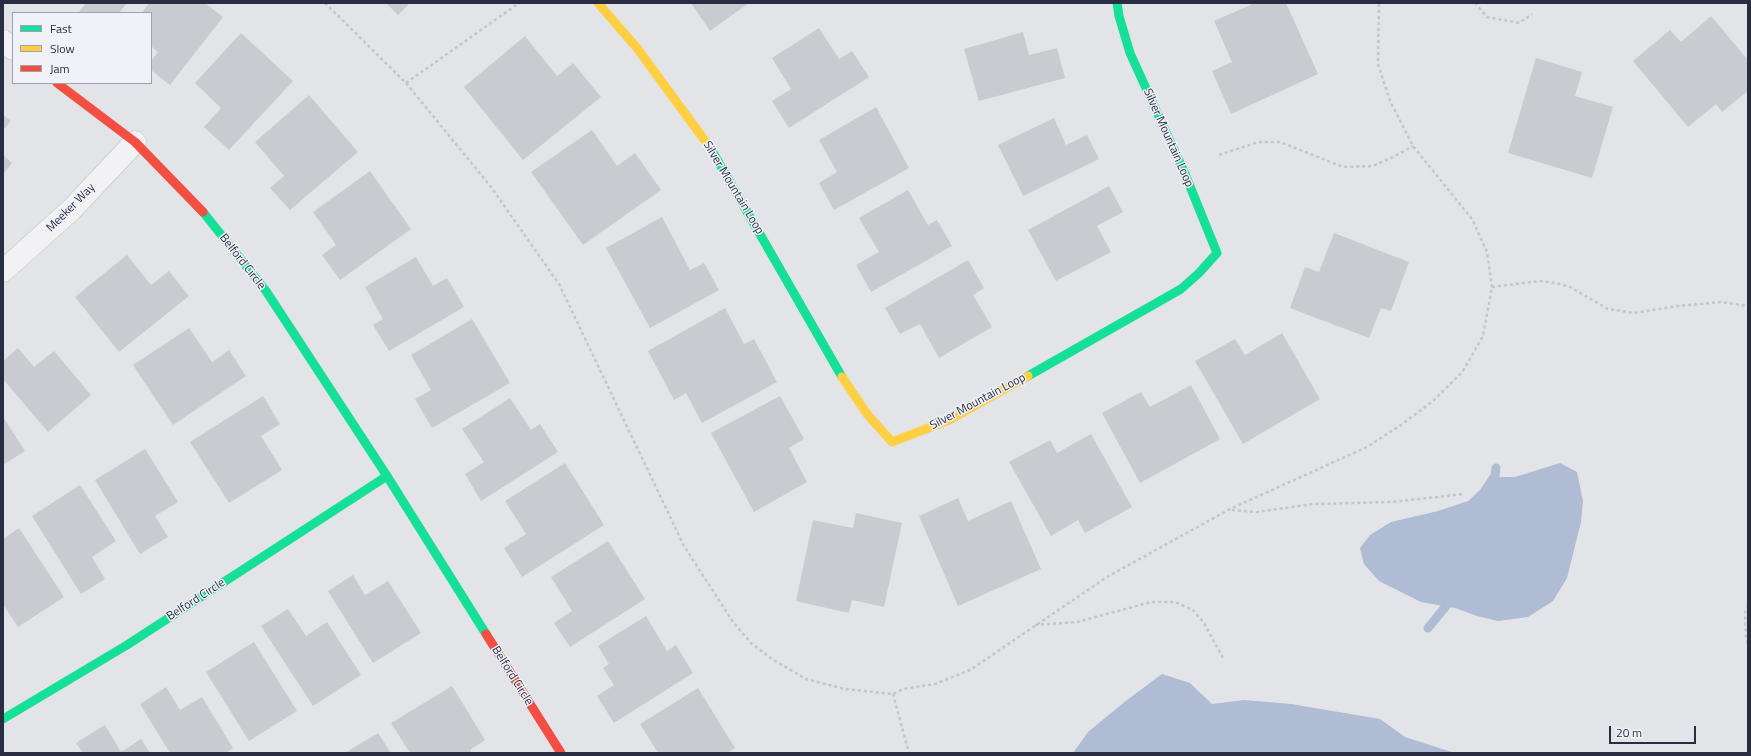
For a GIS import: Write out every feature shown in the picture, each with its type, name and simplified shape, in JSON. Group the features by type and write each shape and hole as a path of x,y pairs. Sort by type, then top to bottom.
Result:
{"street":[{"name":"Silver Mountain Loop","path":"598,3 637,48 712,150 847,386 867,414 892,442 949,420 1180,289 1199,273 1217,253 1185,174 1130,53 1119,16 1117,3"},
{"path":"3,41 12,48"},
{"name":"Belford Circle","path":"58,84 135,142 207,217 266,291 387,476 561,753"},
{"name":"Meeker Way","path":"3,271 71,210 135,142"},
{"name":"Belford Circle","path":"3,719 127,645 387,476"}],"path":[{"path":"406,83 519,3"},
{"path":"1474,3 1487,17 1519,22 1532,14"},
{"path":"1220,155 1258,142 1280,142 1343,167 1373,166 1394,157 1413,146"},
{"path":"1492,287 1540,281 1556,283 1570,287 1608,309 1634,313 1678,306 1721,302 1748,306"},
{"path":"1230,509 1257,512 1313,504 1392,502 1464,494"},
{"path":"1034,625 1077,622 1151,602 1175,602 1192,610 1204,623 1224,660"},
{"path":"1748,605 1745,613 1746,637 1748,645"},
{"path":"893,694 909,753"}],"water":[{"path":"1560,463 1577,472 1583,501 1581,522 1567,578 1553,601 1528,617 1498,621 1477,616 1455,608 1421,602 1379,581 1364,564 1360,548 1370,535 1391,522 1438,511 1468,501 1480,490 1490,475 1515,477"},
{"path":"1162,674 1190,683 1212,704 1244,700 1291,704 1380,719 1405,737 1455,753 1073,753 1088,732"}],"building":[{"path":"86,3 127,3 120,12 79,12"},
{"path":"149,3 205,3 223,17 170,85 152,71 152,60 158,52 152,47 152,12 143,12"},
{"path":"386,3 410,3 398,15"},
{"path":"691,3 749,3 710,31"},
{"path":"1255,3 1286,3 1318,74 1231,114 1212,71 1232,62 1214,21"},
{"path":"1711,16 1748,60 1748,91 1722,112 1716,104 1688,127 1633,61 1670,30 1681,42"},
{"path":"819,28 839,59 852,51 869,77 789,128 772,101 791,89 772,58"},
{"path":"1023,32 1029,55 1057,48 1065,78 979,101 964,49"},
{"path":"241,33 293,81 229,150 204,127 221,108 195,83"},
{"path":"525,36 557,76 573,63 601,97 523,160 464,87"},
{"path":"1536,58 1582,72 1575,96 1613,107 1592,178 1508,153"},
{"path":"309,95 358,152 290,210 270,188 284,176 255,142"},
{"path":"876,107 909,168 834,210 819,183 837,172 819,140"},
{"path":"3,115 11,121 3,130"},
{"path":"1054,118 1066,145 1087,135 1099,159 1023,196 998,145"},
{"path":"592,130 617,166 635,153 661,190 583,245 531,172"},
{"path":"3,155 12,163 3,174"},
{"path":"370,171 411,229 340,280 322,255 336,245 313,212"},
{"path":"1109,186 1123,212 1097,226 1111,252 1056,281 1028,230"},
{"path":"908,190 928,225 937,220 952,246 871,292 856,265 879,252 859,218"},
{"path":"662,217 690,270 704,263 719,290 650,328 606,248"},
{"path":"1334,233 1409,262 1391,311 1381,308 1369,338 1290,308 1305,267 1319,272"},
{"path":"127,255 151,285 169,271 189,296 119,352 75,297"},
{"path":"416,257 433,286 447,278 464,307 389,351 373,325 383,319 365,287"},
{"path":"968,260 984,288 973,295 992,327 939,358 920,324 900,334 885,308"},
{"path":"725,308 744,344 754,339 777,382 702,423 686,393 674,400 648,351"},
{"path":"472,319 510,383 432,428 415,399 431,390 411,355"},
{"path":"189,328 212,362 229,350 246,376 173,425 133,365"},
{"path":"1282,333 1320,399 1243,444 1195,361 1235,339 1245,355"},
{"path":"18,348 34,367 54,351 91,395 48,432 3,379 3,361"},
{"path":"1191,385 1220,439 1140,483 1102,413 1141,392 1150,407"},
{"path":"263,396 280,424 261,436 282,470 229,503 190,442"},
{"path":"780,396 804,439 789,448 807,482 754,512 711,433"},
{"path":"510,398 531,430 540,424 558,452 481,501 465,474 484,462 462,429"},
{"path":"3,417 25,451 3,465"},
{"path":"1091,434 1132,507 1085,533 1078,520 1051,536 1009,462 1050,440 1057,453"},
{"path":"145,449 178,502 155,516 168,537 140,554 95,480"},
{"path":"565,463 604,525 522,577 504,548 526,534 505,501"},
{"path":"80,485 116,541 92,557 105,579 81,594 32,516"},
{"path":"958,498 968,521 1011,501 1041,569 958,606 919,516"},
{"path":"856,513 902,523 884,607 852,600 849,613 796,601 813,520 853,528"},
{"path":"19,528 64,597 18,627 3,604 3,539"},
{"path":"608,541 645,599 570,647 554,623 572,611 551,577"},
{"path":"353,575 365,595 388,581 421,633 373,663 328,591"},
{"path":"288,609 306,636 327,622 361,675 313,706 261,626"},
{"path":"646,616 667,651 676,645 693,673 614,723 597,696 614,685 603,668 609,664 598,646"},
{"path":"254,642 297,711 249,741 206,672"},
{"path":"452,686 485,740 470,750 472,753 410,753 391,723"},
{"path":"166,687 180,710 202,697 233,748 226,753 170,753 140,704"},
{"path":"698,688 735,748 727,753 658,753 640,724"},
{"path":"105,725 121,752 141,739 150,753 83,753 76,743"},
{"path":"378,733 391,753 345,753"}],"waterway":[{"path":"1490,488 1495,476 1496,468"},
{"path":"1428,628 1446,606 1450,595"}],"traffic: fast":[{"path":"1028,376 1181,289 1199,273 1217,253 1185,174 1130,53 1119,16 1117,3"},
{"path":"711,149 842,377"},
{"path":"203,212 266,291 387,476 486,634"},
{"path":"3,719 127,645 387,476"}],"traffic: slow":[{"path":"598,3 637,48 711,149"},
{"path":"842,377 867,414 892,442 949,420 1028,376"}],"traffic: jam":[{"path":"58,84 135,142 203,212"},
{"path":"486,634 561,753"}]}
